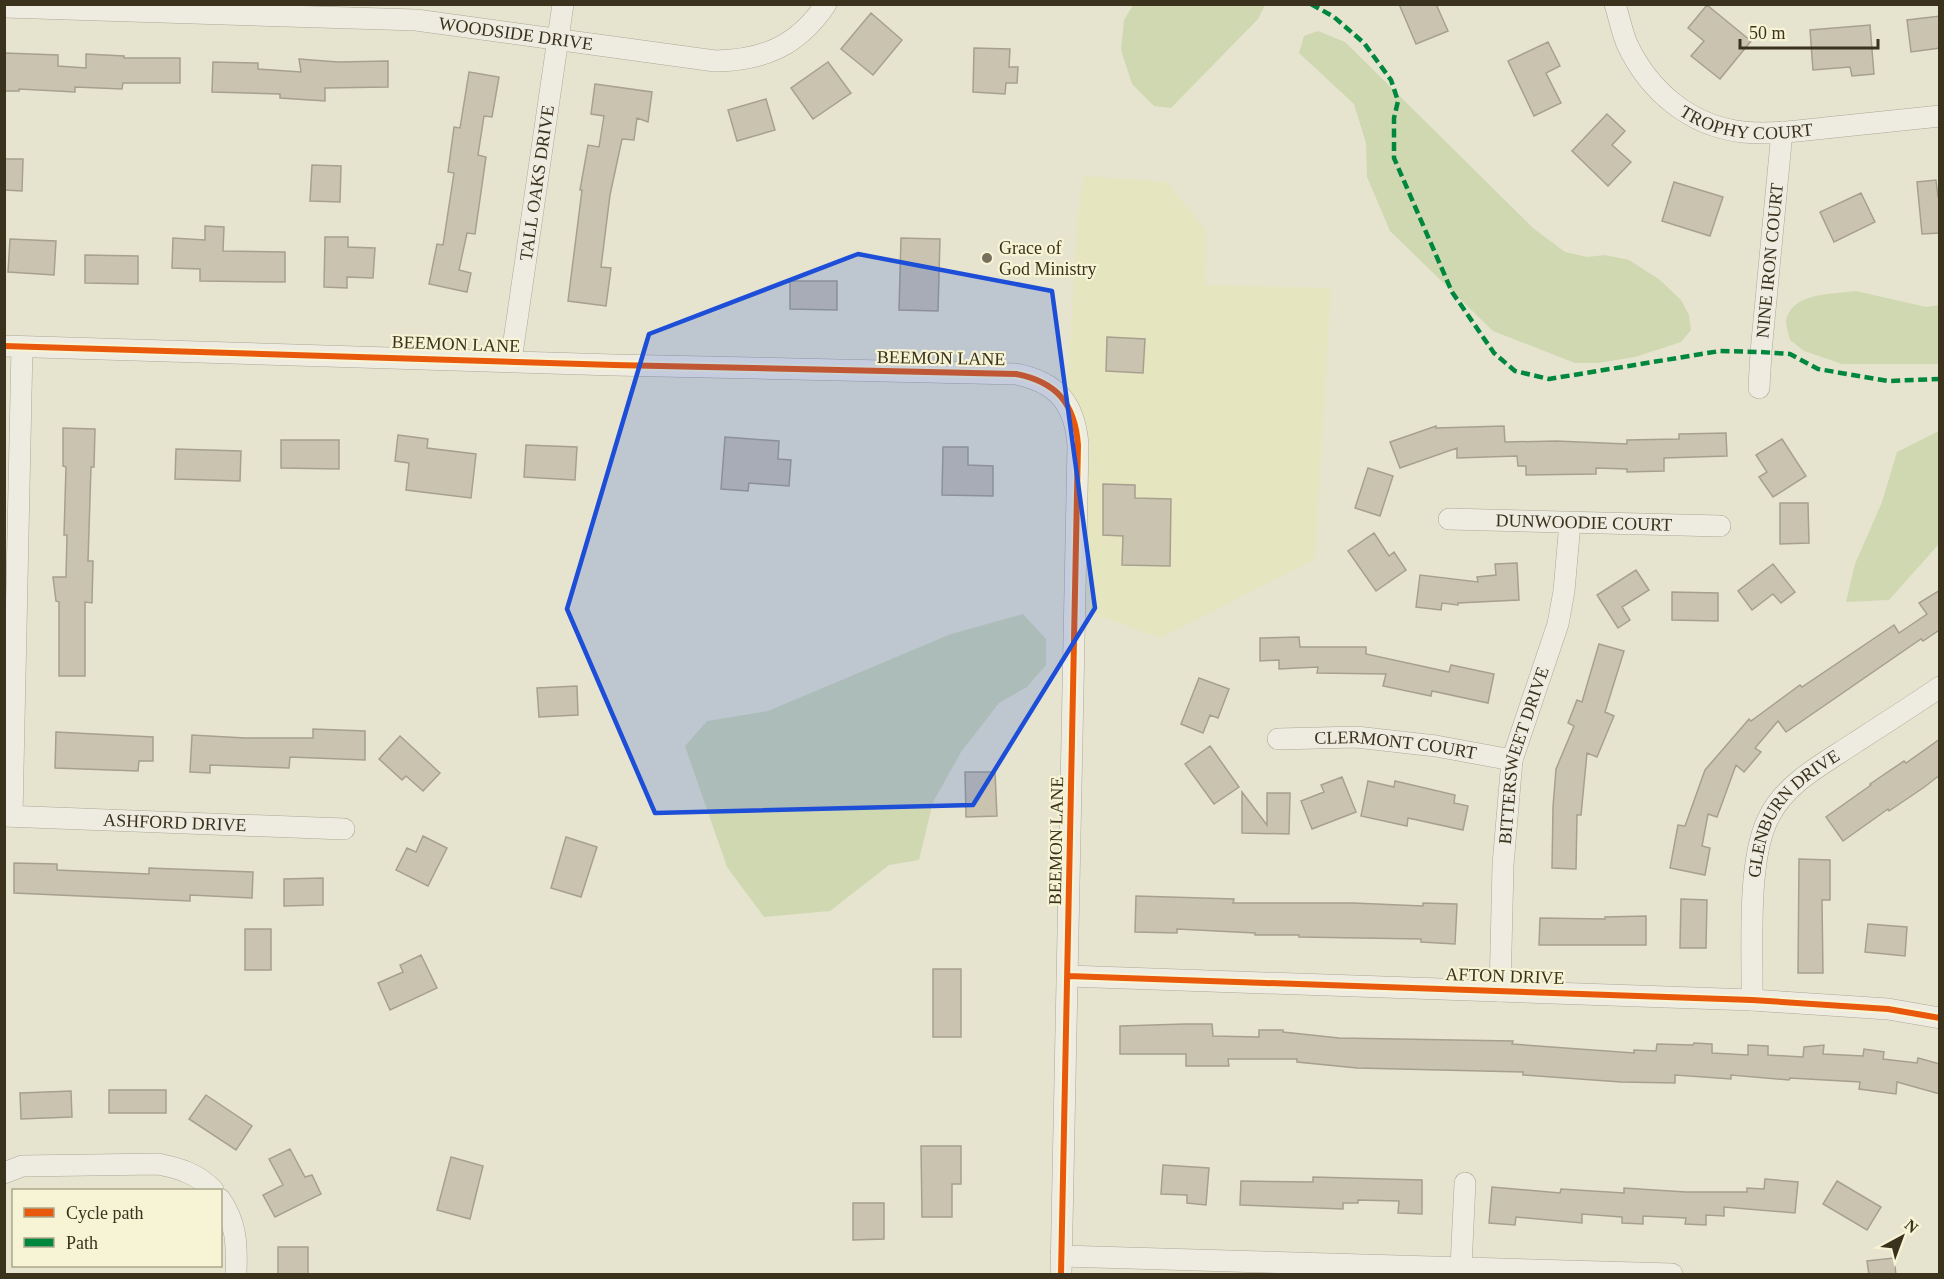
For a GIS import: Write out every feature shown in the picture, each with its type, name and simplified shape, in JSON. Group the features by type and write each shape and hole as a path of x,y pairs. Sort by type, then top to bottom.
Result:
{"street":[{"name":"TALL OAKS DRIVE","path":"511,361 563,4"},
{"name":"WOODSIDE DRIVE","path":"4,7 416,20 715,61 738,61 762,56 783,47 817,18 826,4"},
{"name":"TROPHY COURT","path":"1615,4 1627,43 1644,72 1665,97 1689,114 1717,126 1743,132 1782,132 1940,116"},
{"name":"NINE IRON COURT","path":"1760,388 1761,352 1782,132"},
{"name":"BEEMON LANE","path":"13,346 614,365 1016,374 1032,377 1058,392 1074,416 1078,445 1061,1265"},
{"path":"8,816 13,346"},
{"name":"DUNWOODIE COURT","path":"1449,519 1720,526"},
{"name":"BITTERSWEET DRIVE","path":"1500,991 1503,865 1512,760 1558,624 1564,591 1570,523"},
{"name":"GLENBURN DRIVE","path":"1752,1000 1753,892 1760,840 1769,815 1785,793 1808,773 1940,687"},
{"name":"CLERMONT COURT","path":"1278,739 1356,737 1436,746 1512,760"},
{"name":"ASHFORD DRIVE","path":"8,816 344,829"},
{"name":"AFTON DRIVE","path":"1068,976 1752,1000 1888,1009 1940,1018"},
{"path":"4,1173 21,1166 158,1164 192,1174 211,1189"},
{"path":"1461,1267 1465,1183"},
{"path":"222,1202 236,1233 236,1275"},
{"path":"1061,1265 1461,1267 1672,1275"}],"highlighted area":[{"path":"858,254 1052,291 1095,608 973,805 655,813 567,609 649,334"}],"green space":[{"path":"1133,5 1265,5 1258,19 1171,108 1154,106 1132,84 1121,50 1124,20"},
{"path":"1318,31 1345,42 1533,228 1565,252 1587,257 1605,255 1629,260 1660,280 1681,300 1689,315 1691,330 1681,342 1635,357 1598,363 1575,363 1493,331 1390,231 1367,177 1366,143 1354,104 1299,53 1304,36"},
{"path":"1084,176 1167,182 1207,232 1205,285 1331,288 1315,559 1160,638 1075,607 1078,445 1058,392 1068,376 1078,214"},
{"path":"1856,291 1926,307 1939,305 1939,364 1842,364 1804,351 1790,340 1786,321 1796,304 1815,296"},
{"path":"1939,431 1939,544 1889,600 1846,602 1855,564 1882,502 1897,452"},
{"path":"1023,614 1046,639 1046,665 1027,687 999,703 961,752 933,802 919,860 889,865 830,911 764,917 727,867 685,746 707,721 768,711 951,634"}],"building":[{"path":"1399,4 1436,4 1448,31 1416,44"},
{"path":"1707,5 1751,41 1720,79 1691,56 1704,41 1688,28"},
{"path":"871,13 902,40 873,75 841,49"},
{"path":"1940,16 1940,48 1911,52 1907,20"},
{"path":"1870,25 1874,74 1852,76 1850,67 1813,70 1810,30"},
{"path":"1548,42 1560,66 1546,73 1561,103 1534,116 1508,61"},
{"path":"974,48 1010,49 1009,67 1018,67 1017,83 1006,83 1005,94 973,92"},
{"path":"4,53 58,55 58,66 86,68 86,54 124,56 124,58 180,58 180,83 123,83 122,89 75,87 75,92 19,89 19,91 4,91"},
{"path":"299,59 338,62 388,61 388,87 325,88 325,101 280,98 280,94 212,92 213,62 258,63 258,69 301,72"},
{"path":"828,62 851,93 813,119 791,88"},
{"path":"469,72 499,77 492,117 484,116 478,155 486,157 475,234 467,233 459,270 471,273 467,292 429,284 437,244 443,245 454,173 448,172 454,127 460,128"},
{"path":"595,84 652,92 648,122 637,118 634,140 622,139 610,195 601,267 611,268 606,306 568,301 582,190 580,190 588,145 599,147 604,116 591,114"},
{"path":"766,99 775,130 737,141 728,110"},
{"path":"1607,114 1625,131 1612,145 1631,162 1608,186 1572,151"},
{"path":"4,159 23,159 22,191 4,190"},
{"path":"312,165 341,166 340,202 310,201"},
{"path":"1936,180 1938,197 1940,197 1940,233 1922,234 1917,182"},
{"path":"1674,182 1723,197 1710,236 1662,221"},
{"path":"1861,193 1875,222 1834,242 1820,212"},
{"path":"205,226 224,227 223,251 285,252 285,282 200,281 200,269 172,268 173,238 205,240"},
{"path":"325,237 348,237 348,247 375,248 373,278 347,277 347,288 324,287"},
{"path":"901,238 940,239 938,311 899,310"},
{"path":"10,239 56,241 54,275 8,272"},
{"path":"85,255 138,256 138,284 85,283"},
{"path":"790,281 837,281 837,310 790,309"},
{"path":"1107,337 1145,339 1143,373 1106,371"},
{"path":"1436,426 1436,428 1504,426 1505,442 1556,441 1627,444 1627,440 1679,439 1679,434 1726,433 1727,456 1664,458 1664,471 1627,472 1627,469 1596,468 1596,474 1526,475 1526,466 1518,466 1517,456 1457,458 1457,448 1400,468 1390,442"},
{"path":"63,428 95,429 94,467 91,467 88,561 93,561 92,603 85,602 85,676 59,676 59,602 56,601 53,577 66,577 67,535 64,535 66,467 63,466"},
{"path":"398,435 428,439 427,448 476,454 471,498 406,490 409,463 395,461"},
{"path":"725,437 779,441 778,459 791,460 789,486 749,483 748,491 721,489"},
{"path":"1782,439 1806,476 1773,497 1759,477 1767,472 1756,455"},
{"path":"281,440 339,440 339,469 281,468"},
{"path":"526,445 577,447 575,480 524,477"},
{"path":"943,447 968,447 968,465 993,466 993,496 942,495"},
{"path":"176,449 241,451 240,481 175,479"},
{"path":"1368,468 1393,476 1380,516 1355,508"},
{"path":"1103,484 1135,485 1135,498 1171,499 1170,566 1122,565 1123,536 1103,535"},
{"path":"1780,503 1808,503 1809,543 1780,544"},
{"path":"1374,533 1389,556 1394,552 1406,570 1376,591 1348,551"},
{"path":"1517,563 1519,600 1458,603 1458,605 1442,603 1441,610 1416,607 1420,575 1478,582 1477,577 1496,575 1495,564"},
{"path":"1773,564 1795,592 1781,603 1773,594 1752,610 1738,591"},
{"path":"1636,570 1649,590 1622,607 1630,620 1618,628 1597,595"},
{"path":"1940,590 1940,633 1938,631 1923,641 1921,639 1786,732 1778,721 1755,748 1761,752 1744,772 1736,765 1717,817 1708,814 1702,846 1710,848 1705,875 1670,868 1678,825 1685,826 1705,770 1749,719 1751,721 1800,685 1802,687 1894,625 1899,633 1927,614 1919,603"},
{"path":"1672,592 1718,593 1718,621 1672,620"},
{"path":"1299,637 1300,647 1366,647 1366,654 1449,672 1451,665 1494,674 1488,703 1432,691 1431,696 1383,686 1386,674 1317,673 1318,667 1279,669 1279,660 1260,661 1260,638"},
{"path":"1599,644 1624,651 1605,712 1614,716 1597,757 1587,753 1581,815 1577,815 1576,869 1552,868 1556,769 1574,726 1568,723 1577,700 1582,702"},
{"path":"1199,678 1229,689 1218,718 1210,715 1203,733 1181,724"},
{"path":"577,686 578,715 539,717 537,688"},
{"path":"313,729 365,731 365,760 290,757 289,768 210,765 210,773 190,772 192,735 313,738"},
{"path":"56,732 153,737 153,761 139,761 138,771 55,768"},
{"path":"400,736 440,773 423,791 406,776 402,780 379,759"},
{"path":"1940,739 1940,775 1843,841 1826,817 1870,784 1904,761 1906,763"},
{"path":"1210,746 1239,787 1214,804 1185,764"},
{"path":"965,772 995,772 997,816 966,817"},
{"path":"1342,777 1356,812 1312,829 1301,801 1324,792 1321,785"},
{"path":"1368,781 1394,787 1395,781 1455,795 1454,803 1468,806 1463,830 1408,818 1407,826 1361,816"},
{"path":"1242,792 1267,825 1267,793 1290,793 1289,834 1242,833"},
{"path":"423,836 447,848 428,886 396,870 407,848 416,852"},
{"path":"566,837 597,847 581,897 551,888"},
{"path":"1799,859 1830,860 1830,900 1822,900 1823,973 1798,973"},
{"path":"14,863 57,864 57,870 149,874 149,868 253,872 252,898 190,895 190,901 14,893"},
{"path":"323,878 323,905 284,906 284,879"},
{"path":"1136,896 1234,899 1233,903 1353,903 1423,906 1423,903 1457,904 1455,944 1421,942 1421,939 1299,937 1299,935 1255,935 1255,933 1177,929 1177,933 1135,932"},
{"path":"1681,899 1707,900 1706,948 1680,948"},
{"path":"1646,916 1646,945 1539,945 1540,918 1605,919 1605,917"},
{"path":"1868,924 1907,927 1905,956 1865,952"},
{"path":"245,929 271,929 271,970 245,970"},
{"path":"421,955 437,988 390,1010 378,983 403,972 400,965"},
{"path":"933,969 961,969 961,1037 933,1037"},
{"path":"1212,1024 1213,1036 1259,1037 1259,1030 1283,1030 1283,1032 1339,1038 1513,1041 1512,1044 1634,1053 1634,1050 1656,1051 1657,1044 1693,1045 1694,1043 1712,1044 1712,1053 1748,1055 1748,1045 1768,1046 1768,1055 1803,1057 1804,1047 1824,1045 1823,1054 1863,1056 1864,1049 1884,1052 1883,1059 1917,1063 1918,1058 1940,1064 1940,1094 1897,1082 1896,1094 1859,1089 1860,1082 1790,1078 1789,1080 1731,1075 1731,1079 1675,1075 1675,1083 1621,1082 1523,1075 1523,1072 1357,1068 1297,1062 1297,1059 1228,1059 1229,1066 1186,1066 1186,1054 1120,1054 1120,1026"},
{"path":"109,1090 166,1090 166,1113 109,1113"},
{"path":"71,1091 72,1117 21,1119 20,1093"},
{"path":"206,1095 252,1126 236,1150 189,1119"},
{"path":"921,1146 961,1146 961,1184 952,1184 952,1217 922,1217"},
{"path":"290,1149 305,1177 312,1175 321,1194 275,1217 263,1195 283,1185 269,1159"},
{"path":"451,1157 483,1166 470,1219 437,1210"},
{"path":"1163,1165 1209,1168 1206,1205 1187,1203 1187,1195 1161,1194"},
{"path":"1313,1177 1422,1180 1422,1214 1398,1213 1399,1201 1358,1200 1358,1203 1343,1203 1343,1209 1240,1205 1241,1181 1313,1182"},
{"path":"1765,1179 1798,1182 1795,1213 1724,1207 1724,1216 1706,1215 1706,1225 1685,1224 1686,1218 1643,1216 1643,1224 1622,1223 1622,1217 1582,1214 1582,1223 1516,1217 1515,1225 1489,1223 1492,1187 1560,1193 1561,1189 1624,1193 1624,1188 1686,1192 1747,1192 1747,1188 1764,1189"},
{"path":"1837,1181 1881,1207 1867,1230 1823,1204"},
{"path":"853,1203 884,1203 884,1239 853,1240"},
{"path":"278,1247 308,1247 308,1275 278,1275"},
{"path":"1894,1258 1896,1275 1869,1275 1867,1261"}],"marked path":[{"path":"1311,4 1334,17 1364,43 1391,80 1398,101 1394,118 1394,158 1452,292 1494,353 1515,371 1549,379 1720,351 1790,354 1818,369 1888,381 1940,379"}],"cycle path":[{"path":"4,346 614,365 1016,374 1043,383 1053,389 1068,407 1073,418 1078,445 1061,1274"},
{"path":"1068,976 1752,1000 1888,1009 1940,1018"}],"place":[{"name":"Grace of God Ministry","path":"987,258"}]}
